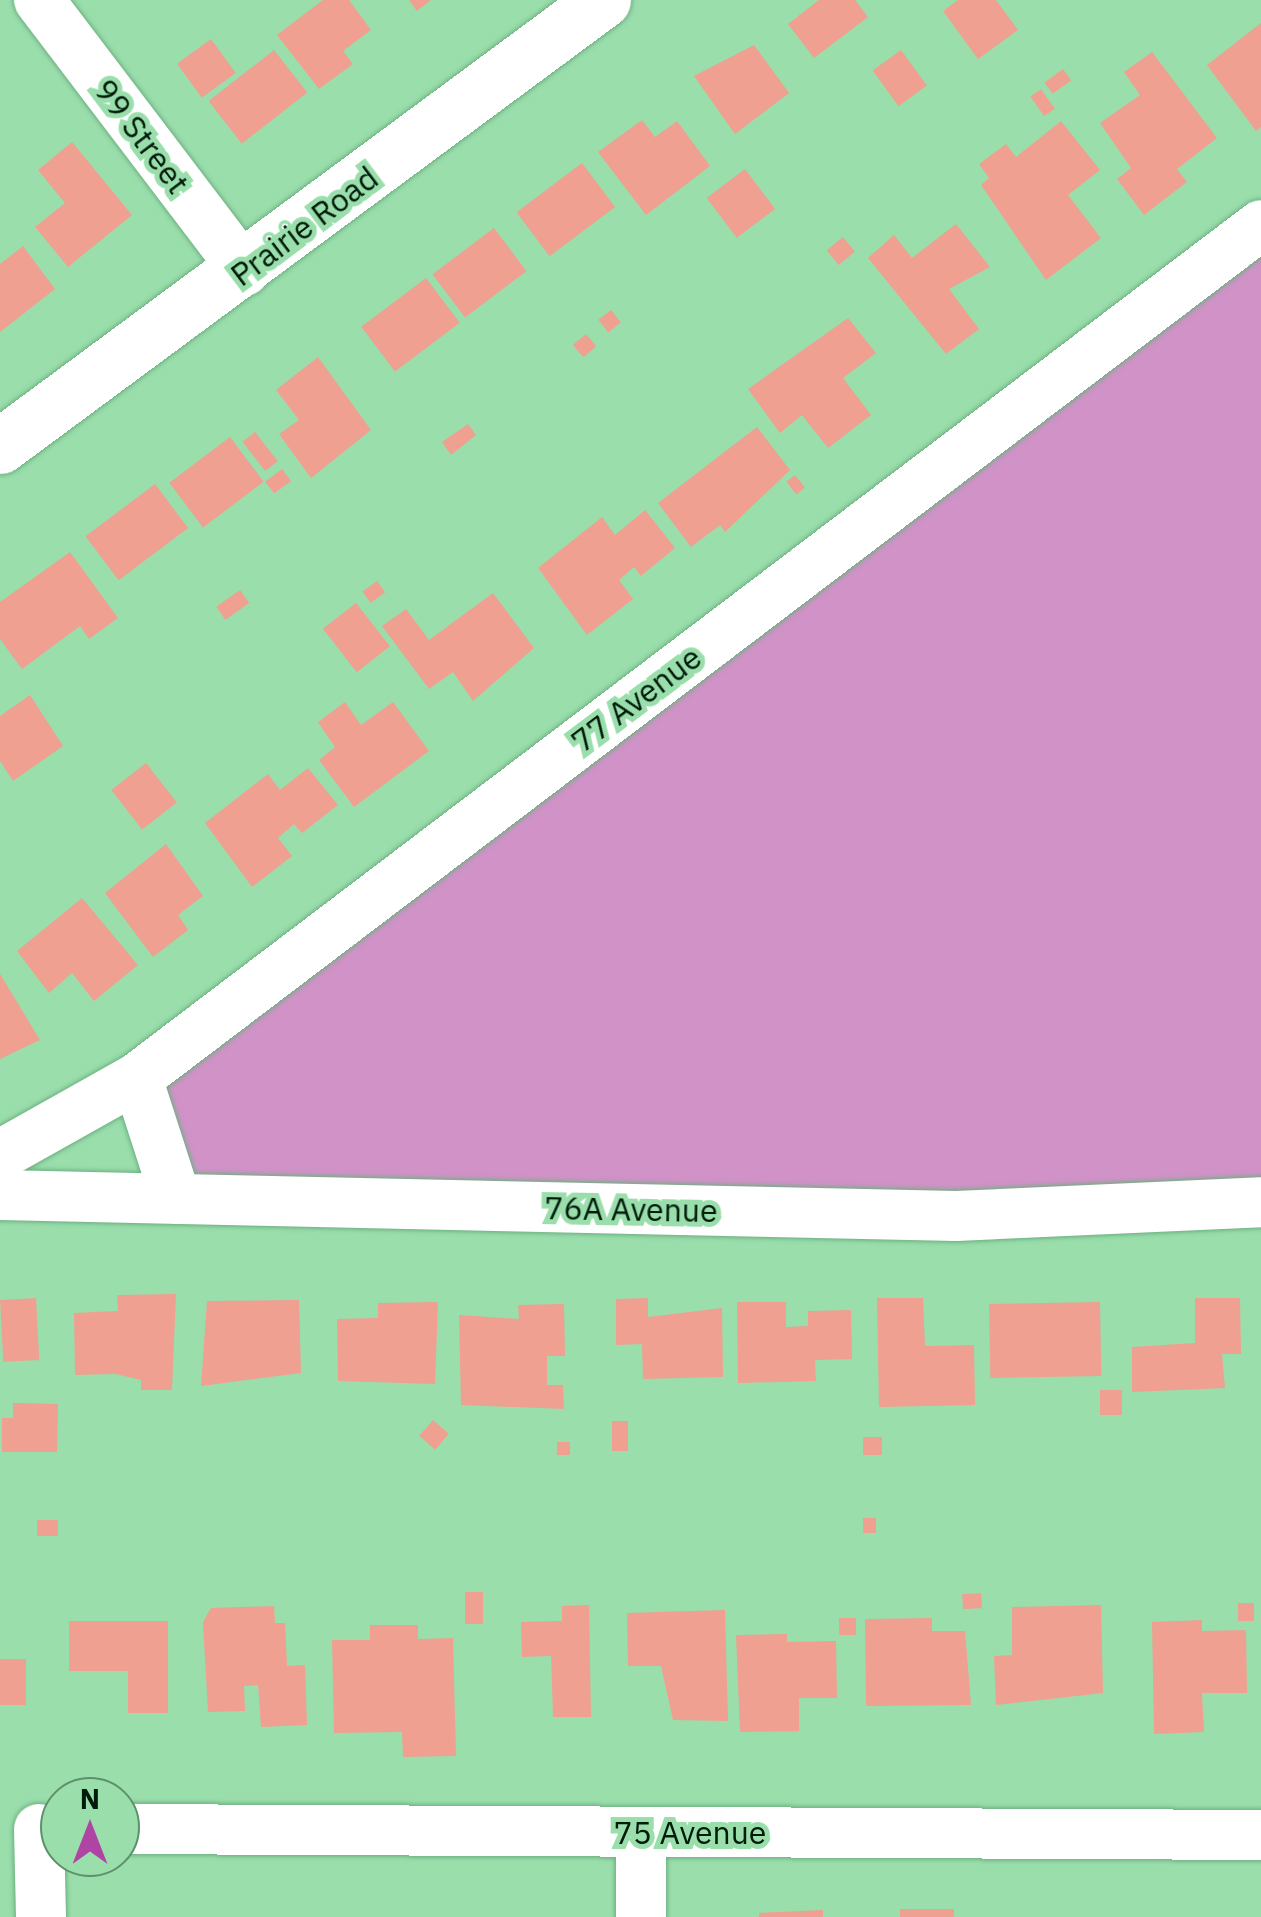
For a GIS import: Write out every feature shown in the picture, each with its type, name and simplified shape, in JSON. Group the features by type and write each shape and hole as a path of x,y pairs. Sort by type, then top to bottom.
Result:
{"street":[{"name":"99 Street","path":"39,0 245,272"},
{"name":"Prairie Road","path":"0,446 245,272 603,0"},
{"name":"77 Avenue","path":"0,1155 136,1078 1261,225"},
{"path":"136,1078 176,1199"},
{"name":"76A Avenue","path":"0,1195 956,1216 1261,1202"},
{"path":"33,1829 41,1917"},
{"name":"75 Avenue","path":"140,1829 1261,1835"},
{"path":"640,1832 641,1917"}],"shaded area":[{"path":"1261,225 1261,1191 176,1199 137,1078"}],"building":[{"path":"323,0 349,0 371,30 343,51 353,64 319,89 277,35"},
{"path":"409,0 431,0 417,11"},
{"path":"819,0 855,0 868,17 814,58 788,24"},
{"path":"958,0 996,0 1018,30 978,59 943,11"},
{"path":"1261,23 1261,127 1256,131 1207,65"},
{"path":"211,39 236,73 202,98 177,64"},
{"path":"754,45 789,93 735,134 694,76"},
{"path":"274,50 307,93 242,144 209,101"},
{"path":"901,50 927,86 899,106 873,71"},
{"path":"1152,52 1217,138 1177,169 1187,182 1144,215 1117,179 1131,168 1100,123 1140,95 1124,72"},
{"path":"1063,69 1071,80 1053,94 1044,83"},
{"path":"1041,89 1055,109 1044,116 1030,96"},
{"path":"642,120 655,137 677,121 710,166 646,215 598,152"},
{"path":"1061,121 1100,170 1068,195 1101,238 1046,280 981,185 989,178 979,164 1006,144 1016,157"},
{"path":"72,142 132,215 68,267 35,227 65,203 38,170"},
{"path":"582,163 615,207 550,256 517,212"},
{"path":"745,169 775,209 737,238 707,198"},
{"path":"956,224 990,267 949,289 979,329 946,354 868,258 894,235 912,258"},
{"path":"494,228 526,271 465,317 433,274"},
{"path":"843,237 855,252 839,265 827,250"},
{"path":"23,246 55,289 0,332 0,264"},
{"path":"426,278 460,323 395,371 361,327"},
{"path":"611,310 621,323 608,332 598,320"},
{"path":"848,318 876,353 843,378 871,415 828,448 802,415 780,433 748,389"},
{"path":"586,334 596,346 583,357 573,345"},
{"path":"318,357 371,430 311,478 279,434 299,420 276,390"},
{"path":"468,424 476,435 451,455 442,442"},
{"path":"757,427 790,470 725,532 720,525 691,547 658,503"},
{"path":"255,432 278,461 265,471 242,442"},
{"path":"230,437 264,482 203,527 169,483"},
{"path":"282,469 291,481 274,494 265,482"},
{"path":"795,475 805,488 796,494 786,482"},
{"path":"155,484 188,528 119,580 86,536"},
{"path":"645,510 675,548 641,576 634,567 619,580 633,599 587,635 538,568 602,517 615,535"},
{"path":"70,552 118,618 89,639 80,626 22,669 0,639 0,602"},
{"path":"377,581 385,592 371,603 362,592"},
{"path":"240,590 249,603 225,620 216,607"},
{"path":"493,593 534,648 473,701 453,672 429,689 382,626 406,609 429,640"},
{"path":"356,603 390,646 357,672 323,629"},
{"path":"30,695 63,746 13,781 0,761 0,716"},
{"path":"345,702 361,725 393,702 429,751 354,807 319,760 335,747 318,722"},
{"path":"146,763 177,802 142,829 111,790"},
{"path":"308,768 338,805 302,833 294,824 278,838 292,856 252,887 205,823 268,774 280,790"},
{"path":"166,844 203,896 178,915 188,930 153,957 105,893"},
{"path":"82,898 138,965 94,1001 72,973 49,993 17,951"},
{"path":"0,974 40,1040 0,1059"},
{"path":"176,1294 172,1390 141,1390 141,1380 116,1374 75,1375 74,1313 118,1311 117,1295"},
{"path":"36,1298 39,1360 3,1362 0,1300"},
{"path":"648,1298 648,1317 722,1308 723,1377 643,1379 642,1344 616,1345 616,1299"},
{"path":"877,1298 923,1298 925,1346 974,1345 975,1405 879,1407"},
{"path":"1195,1298 1240,1298 1241,1354 1222,1354 1225,1388 1132,1392 1132,1347 1195,1343"},
{"path":"299,1300 301,1373 201,1386 207,1301"},
{"path":"438,1302 435,1384 338,1381 337,1319 378,1318 378,1303"},
{"path":"737,1302 786,1302 786,1327 808,1326 808,1311 851,1310 852,1359 815,1360 816,1381 738,1383"},
{"path":"1100,1302 1101,1376 990,1378 989,1304"},
{"path":"564,1304 565,1356 547,1356 547,1385 563,1385 564,1409 461,1405 459,1315 519,1319 518,1305"},
{"path":"1100,1390 1122,1390 1122,1415 1100,1415"},
{"path":"13,1403 58,1404 57,1452 2,1452 2,1418 13,1418"},
{"path":"433,1420 449,1434 435,1450 419,1436"},
{"path":"612,1421 628,1421 628,1451 612,1451"},
{"path":"863,1437 882,1437 882,1455 863,1455"},
{"path":"557,1442 570,1442 570,1455 557,1455"},
{"path":"863,1518 876,1518 876,1533 863,1533"},
{"path":"37,1520 58,1520 58,1536 37,1536"},
{"path":"465,1592 483,1592 483,1624 465,1624"},
{"path":"981,1593 982,1608 963,1609 962,1594"},
{"path":"1238,1603 1254,1603 1254,1621 1238,1621"},
{"path":"589,1605 591,1717 553,1717 551,1656 522,1657 521,1622 562,1621 562,1606"},
{"path":"1101,1605 1103,1693 996,1705 994,1656 1012,1655 1012,1607"},
{"path":"274,1606 275,1623 285,1623 287,1666 305,1665 307,1725 261,1727 258,1685 244,1686 245,1711 208,1712 203,1622 211,1608"},
{"path":"725,1610 728,1721 673,1720 661,1666 628,1666 627,1613"},
{"path":"839,1618 856,1618 856,1635 839,1635"},
{"path":"932,1618 932,1631 965,1631 971,1705 866,1706 865,1619"},
{"path":"1202,1620 1202,1631 1246,1630 1247,1693 1202,1693 1204,1732 1154,1734 1152,1622"},
{"path":"69,1621 168,1621 168,1713 128,1713 128,1671 69,1671"},
{"path":"370,1625 418,1625 418,1639 453,1638 456,1756 403,1757 402,1732 334,1733 332,1640 370,1640"},
{"path":"787,1634 787,1642 836,1641 837,1698 799,1698 799,1731 740,1732 736,1635"},
{"path":"0,1659 26,1659 26,1705 0,1705"},
{"path":"900,1909 954,1909 954,1917 900,1917"},
{"path":"823,1910 823,1917 759,1917 759,1913"}]}
